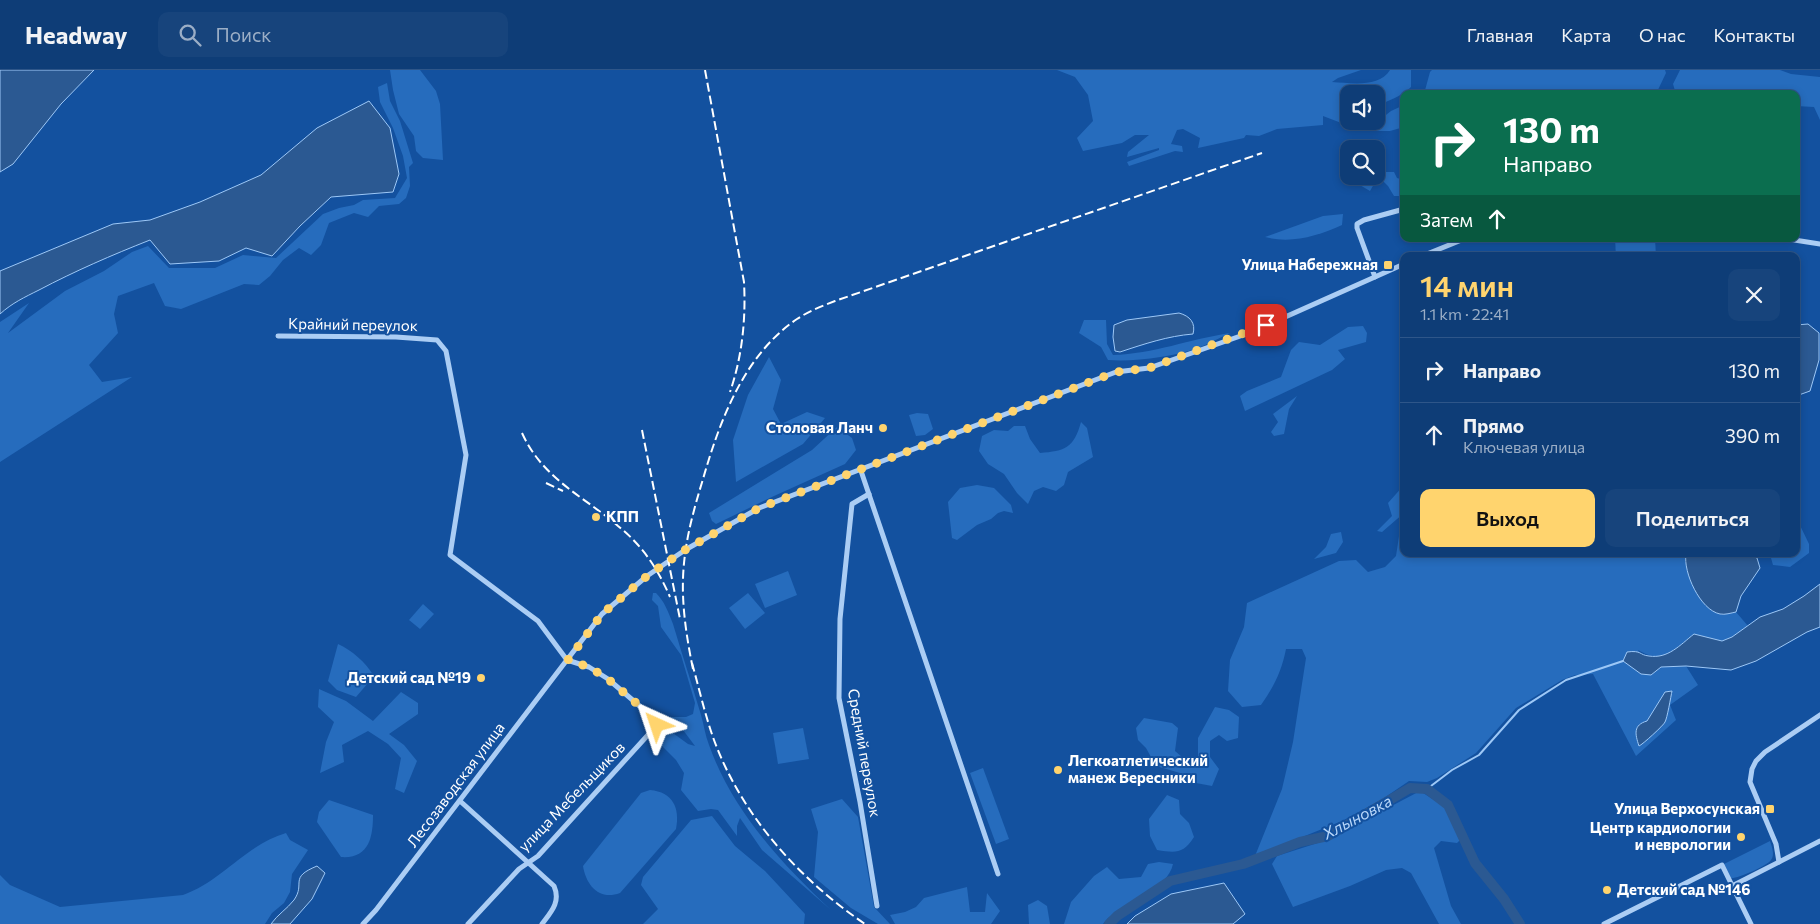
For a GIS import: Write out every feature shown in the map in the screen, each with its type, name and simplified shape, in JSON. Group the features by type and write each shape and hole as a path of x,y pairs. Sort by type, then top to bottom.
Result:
{"street":[{"path":"1375,277 1357,228 1358,224 1364,220 1400,210"},
{"path":"1800,241 1820,244"},
{"path":"1432,252 1457,242"},
{"name":"Лесозаводская улица","path":"363,924 376,910 602,614 647,576 685,550 759,508 839,476 1116,372 1149,368 1248,333 1400,266"},
{"name":"Крайний переулок","path":"278,336 396,337 437,340 442,344 446,351 466,455 450,555 538,621 568,660"},
{"path":"860,468 998,874"},
{"name":"Средний переулок","path":"869,494 852,504 840,619 839,698 860,802 877,906"},
{"name":"улица Мебельщиков","path":"468,924 519,869 538,856 657,725 656,720 608,679 589,667 568,660"},
{"path":"1779,862 1776,844 1750,782 1752,769 1756,761 1765,752 1820,715"},
{"path":"460,801 551,882 556,892 556,903 542,924"},
{"path":"1732,886 1820,841"},
{"path":"1604,924 1722,865 1751,924"}],"shaded area":[{"path":"0,70 94,70 61,104 13,164 0,172"},
{"path":"390,70 420,70 436,91 440,104 443,160 423,158 416,151 414,136 399,114"},
{"path":"1057,70 1361,70 1332,82 1364,83 1379,80 1390,70 1411,70 1411,87 1407,90 1400,90 1400,95 1385,103 1385,85 1340,85 1340,122 1323,116 1323,125 1277,129 1259,136 1246,135 1244,138 1198,148 1200,138 1183,129 1177,130 1171,144 1182,146 1183,152 1175,151 1129,166 1127,162 1159,150 1159,148 1127,157 1128,152 1149,135 1135,135 1122,143 1083,151 1077,138 1093,121 1088,95 1075,77"},
{"path":"1432,70 1665,70 1666,73 1658,90 1425,90"},
{"path":"1680,70 1780,70 1791,74 1820,77 1820,120 1814,107 1800,106 1800,90 1675,90 1673,84"},
{"path":"387,83 390,101 400,121 413,163 409,167 410,186 406,198 399,204 379,206 368,217 354,213 329,223 321,245 311,255 299,248 283,260 270,276 259,285 244,284 181,309 165,306 154,283 118,296 114,314 118,333 89,365 102,382 132,377 0,462 0,322 29,303 8,333 65,291 104,271 132,252 148,246 169,268 215,268 243,255 276,258 323,214 354,205 363,200 395,198 407,178 403,156 393,128 380,102 378,87"},
{"path":"369,101 390,128 399,174 393,192 331,197 272,256 246,248 219,261 170,264 150,240 66,276 19,300 0,314 0,271 113,224 150,220 200,202 261,175 317,128"},
{"path":"1400,107 1400,128 1390,131 1376,131 1385,130 1385,116"},
{"path":"1385,172 1394,172 1397,178 1400,179 1400,196 1394,196 1385,183"},
{"path":"1360,185 1373,185 1370,191"},
{"path":"1343,214 1342,225 1304,238 1285,240 1265,237 1323,216"},
{"path":"1615,242 1655,242 1656,252 1616,252"},
{"path":"1179,313 1186,316 1193,323 1193,334 1165,338 1120,352 1115,351 1114,325 1127,320"},
{"path":"1084,320 1106,320 1107,344 1113,355 1143,352 1230,333 1198,348 1177,354 1141,359 1108,360 1101,347 1079,333"},
{"path":"1808,324 1819,333 1819,360 1810,391 1800,395 1800,325"},
{"path":"1363,326 1367,333 1366,342 1338,350 1345,359 1332,370 1245,411 1240,396 1247,391 1281,377 1291,350 1299,342 1320,345 1348,327"},
{"path":"769,357 781,380 773,409 781,424 807,412 825,418 803,444 736,482 733,440 748,395"},
{"path":"1297,396 1289,409 1284,434 1274,436 1271,432 1278,422 1273,414"},
{"path":"917,413 928,414 933,429 925,435 916,436 909,415"},
{"path":"1081,422 1087,428 1093,457 1068,472 1064,485 1056,491 1043,487 1034,491 1028,504 1017,493 1004,474 988,464 979,451 982,436 994,430 1008,431 1014,426 1025,426 1030,439 1040,453 1056,451 1072,443"},
{"path":"837,427 852,438 856,450 845,464 716,524 712,521 709,513 812,450"},
{"path":"977,485 994,488 1011,505 1013,513 1004,511 998,513 991,519 977,525 957,540 952,538 948,502 960,488"},
{"path":"1400,490 1400,516 1382,532 1377,531 1392,516 1388,503"},
{"path":"1800,525 1809,544 1809,553 1790,567 1773,565 1771,558 1800,557"},
{"path":"1341,532 1343,542 1336,553 1314,559 1326,547 1331,534"},
{"path":"1399,536 1400,557 1686,557 1685,562 1721,615 1736,612 1748,626 1732,637 1722,641 1694,634 1668,654 1661,656 1654,656 1638,650 1651,675 1661,667 1686,666 1698,685 1670,705 1676,720 1636,756 1593,674 1575,675 1562,680 1516,708 1476,753 1437,778 1427,782 1409,781 1381,800 1342,821 1255,856 1282,789 1293,742 1306,658 1302,649 1286,649 1277,678 1261,705 1242,707 1228,691 1230,660 1244,627 1247,603 1339,561 1356,560 1368,572 1385,567 1396,556"},
{"path":"1686,557 1755,557 1760,568 1741,596 1736,612 1720,614 1706,605 1694,589"},
{"path":"788,571 797,595 765,608 755,584"},
{"path":"1820,584 1820,627 1807,632 1756,661 1731,670 1686,666 1661,667 1651,675 1641,674 1623,661 1627,652 1638,652 1656,656 1668,653 1679,647 1694,634 1722,641 1732,637 1760,617 1783,609"},
{"path":"653,593 656,593 662,600 673,624 708,741 731,792 776,854 831,910 762,850 740,818 737,826 737,836 718,810 698,811 681,790 684,773 676,760 653,737 658,730 666,728 688,744 695,746 680,726 671,722 670,717 686,717 693,714 695,703 681,655 661,627 658,606 652,600"},
{"path":"748,593 765,613 745,629 729,608"},
{"path":"423,604 434,614 420,629 409,620"},
{"path":"338,644 358,657 374,676 356,697 337,690 328,681"},
{"path":"319,689 346,701 373,721 401,692 418,703 418,714 389,734 404,745 417,761 404,793 395,789 401,758 388,744 368,731 342,745 344,762 320,773 326,742 334,722 318,707"},
{"path":"1672,691 1665,722 1639,746 1636,734 1637,728 1647,721 1665,692"},
{"path":"1215,707 1229,710 1239,717 1238,738 1227,741 1219,735 1210,741 1210,757 1219,769 1212,786 1196,783 1180,773 1156,766 1146,748 1138,740 1136,728 1144,718 1172,723 1178,728 1175,751 1189,763 1198,761 1198,738"},
{"path":"803,728 809,759 778,764 773,733"},
{"path":"983,768 1009,839 996,844 970,773"},
{"path":"650,790 664,794 673,802 677,814 676,829 620,893 606,895 600,893 590,885 583,866 641,793"},
{"path":"1420,791 1448,809 1461,839 1457,843 1441,841 1434,848 1451,906 1461,924 1439,924 1411,873 1402,868 1386,870 1350,886 1293,907 1272,864 1277,856 1327,840"},
{"path":"1167,795 1179,800 1180,814 1189,823 1194,837 1186,847 1174,852 1157,850 1150,836 1149,819"},
{"path":"842,799 858,817 874,907 890,924 878,924 851,908 814,877 818,832 811,809"},
{"path":"329,800 373,815 372,831 368,845 358,854 350,857 341,857 317,822 319,812"},
{"path":"712,816 735,846 765,871 805,914 804,924 643,924 658,909 641,885 643,877 691,820"},
{"path":"286,833 290,840 308,850 292,874 290,892 284,903 272,913 265,924 0,924 0,875 10,885 60,907 183,895 210,881 246,854 272,838"},
{"path":"1770,841 1773,856 1768,863 1758,869 1731,878 1724,864"},
{"path":"1159,862 1173,864 1170,873 1164,881 1146,895 1108,918 1103,924 1064,924 1071,902 1094,876 1107,867 1119,879 1141,877 1148,864"},
{"path":"317,866 325,873 312,899 290,924 271,924 294,900 299,889 300,878 303,874"},
{"path":"1224,883 1245,914 1233,924 1127,924 1135,916 1171,894"},
{"path":"967,887 970,912 985,912 987,893 1000,911 991,924 895,924 890,915 905,912 916,907 924,898"},
{"path":"1038,900 1047,906 1050,924 1029,924 1028,905"}],"waterway":[{"path":"1427,789 1452,770 1479,755 1519,710 1566,680 1623,661"},
{"name":"Хлыновка","path":"1109,924 1117,916 1170,881 1243,864 1300,842 1328,836 1410,788 1427,789 1448,805 1475,863 1504,899 1520,924"}],"railway":[{"path":"705,70 744,282 742,338 738,365 730,392"},
{"path":"693,669 683,601 685,553 693,516 717,434 736,390 762,351 778,334 802,316 835,301 1262,153"},
{"path":"642,430 680,619"},
{"path":"522,433 541,463 552,474 635,541 655,567 670,597"},
{"path":"546,483 563,491"},
{"path":"692,663 714,740 726,768 757,820 775,844 796,866 818,887 865,924"}],"place":[{"name":"Улица Набережная","path":"1388,265"},
{"name":"Столовая Ланч","path":"883,428"},
{"name":"КПП","path":"596,517"},
{"name":"Детский сад №19","path":"481,678"},
{"name":"Легкоатлетический манеж Вересники","path":"1058,770"},
{"name":"Улица Верхосунская","path":"1770,809"},
{"name":"Центр кардиологии и неврологии","path":"1741,837"},
{"name":"Детский сад №146","path":"1607,890"}],"route":[{"path":"657,725 656,720 608,679 589,667 568,660 602,614 647,576 685,550 759,508 854,470 1116,372 1149,368 1266,325"}]}
